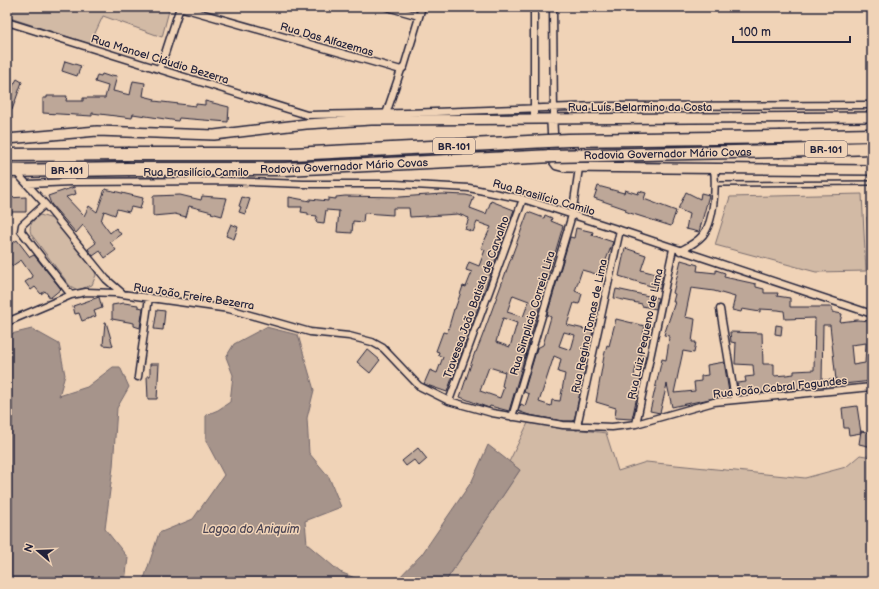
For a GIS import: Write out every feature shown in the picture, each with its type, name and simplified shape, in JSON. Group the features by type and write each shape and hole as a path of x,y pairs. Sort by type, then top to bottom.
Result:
{"highway":[{"name":"Rodovia Governador Mário Covas","path":"7,155 292,154 568,140 872,135"},
{"path":"851,148 872,154"},
{"name":"Rodovia Governador Mário Covas","path":"11,171 285,168 553,156 872,148"}],"main road":[{"name":"Rua Luís Belarmino da Costa","path":"872,117 554,119 552,123 554,162 557,165 565,167 872,170"},
{"path":"7,139 92,131 214,135 306,124 351,121 554,119"}],"street":[{"path":"160,69 179,7"},
{"name":"Rua Das Alfazemas","path":"179,7 401,70"},
{"path":"387,7 419,16"},
{"path":"386,114 401,70 404,67 422,7"},
{"path":"534,7 534,119"},
{"path":"553,7 554,119"},
{"name":"Rua Manoel Cláudio Bezerra","path":"7,22 307,115 386,114 555,107 872,105"},
{"name":"Rua Simplicio Correia Lira","path":"512,417 572,215 579,168"},
{"path":"680,251 689,247 704,235 710,218 716,184 714,169"},
{"path":"11,171 28,184 106,279 124,294"},
{"name":"Rua Brasilício Camilo","path":"28,184 71,182 226,181 303,184 402,184 469,188 523,200 620,230 673,249 872,314"},
{"name":"Travessa João Batista de Carvalho","path":"448,401 523,200"},
{"path":"45,204 22,225 21,230 71,295"},
{"name":"Rua Regina Tomas de Lima","path":"577,426 620,230"},
{"name":"Rua Luiz Pequeno de Lima","path":"636,424 673,249"},
{"name":"Rua João Freire Bezerra","path":"7,322 71,295 101,291 229,309 310,332 349,336 372,342 383,348 419,386 432,393"},
{"path":"138,377 148,297"},
{"path":"720,310 735,399"},
{"name":"Rua João Cabral Fagundes","path":"432,393 448,401 512,417 577,426 612,427 636,424 714,402 872,387"}],"lane":[{"path":"716,184 872,183"}],"shaded area":[{"path":"7,7 170,7 162,37 103,16 90,44 7,17"},
{"path":"862,194 866,271 816,272 715,245 730,197"},
{"path":"40,215 53,219 94,269 96,275 92,285 78,290 70,286 31,234 30,228 32,223"},
{"path":"867,217 872,217 872,272 870,272"},
{"path":"528,423 606,433 618,471 646,462 805,478 846,467 860,455 872,457 872,582 445,582 520,470 509,462"}],"water":[{"name":"Lagoa do Aniquim","path":"266,327 298,335 314,390 307,418 309,453 329,477 341,507 305,521 307,544 340,572 365,582 141,582 145,576 159,533 193,519 224,475 206,441 206,415 218,410 230,402 233,375 226,357 234,344"},
{"path":"32,329 59,344 65,375 59,396 87,387 113,367 120,367 129,387 117,408 113,467 105,529 128,558 125,582 7,582 7,335"},
{"path":"488,445 520,470 445,582 395,582 422,554 472,481"}],"building":[{"path":"65,61 81,66 77,76 62,71"},
{"path":"102,74 111,77 111,75 117,76 113,91 130,95 133,81 145,83 143,96 155,99 154,101 196,106 196,104 205,105 205,101 229,107 228,122 179,118 178,121 133,114 132,118 92,113 92,116 43,113 43,98 47,98 47,96 67,96 66,101 83,101 83,98 105,98 108,86 95,82 97,75 101,76"},
{"path":"17,79 22,82 12,110 7,108 10,98 7,97 7,90 10,91"},
{"path":"598,186 624,193 625,190 638,194 639,191 646,193 644,199 676,211 671,226 630,213 625,211 626,209 594,198"},
{"path":"74,187 76,194 66,197 84,216 89,206 97,212 105,189 143,198 140,209 131,207 129,212 117,209 115,215 104,211 101,221 110,233 116,228 121,234 110,242 116,250 105,258 100,251 93,256 88,249 96,243 83,225 76,233 51,204 48,196"},
{"path":"686,192 700,199 701,193 709,195 699,232 686,229 689,214 678,209"},
{"path":"442,194 466,195 474,197 470,208 486,214 491,201 514,210 447,392 424,384 430,370 437,373 443,357 438,355 439,352 436,351 443,332 447,333 463,286 466,287 472,272 466,270 469,262 479,266 485,250 481,248 491,227 477,222 473,232 465,229 469,218 458,214 410,217 409,208 393,208 393,215 364,213 363,222 353,221 352,233 337,232 339,211 326,210 324,223 316,222 317,216 308,215 308,213 301,212 302,207 289,207 289,197 310,201 310,199 328,201 328,198 336,199 336,197 345,196 400,197"},
{"path":"180,195 201,200 202,196 227,198 222,216 189,206 186,217 175,214 153,216 153,196"},
{"path":"26,197 26,212 7,212 7,198"},
{"path":"242,197 250,199 245,214 239,212"},
{"path":"528,212 544,218 545,215 552,218 551,221 563,226 509,411 490,406 489,408 460,397 475,352 482,337","holes":["513,295 529,301 523,317 507,312","503,318 517,323 510,347 496,342","489,367 505,372 502,386 504,387 500,398 480,391"]},
{"path":"231,224 238,227 234,239 226,236"},
{"path":"576,228 593,232 592,235 613,242 604,265 606,266 603,276 582,270 575,291 582,294 579,304 574,303 567,325 593,331 574,421 563,421 529,415 518,411 521,404 525,406 529,394 524,392 537,348 543,345 551,317 547,315 570,237 574,238","holes":["564,332 575,335 571,350 559,346","554,356 561,359 558,372 565,374 560,401 552,400 551,406 539,402"]},
{"path":"17,240 30,257 34,255 61,289 50,298 45,291 41,294 35,287 31,290 25,282 33,277 21,260 12,266 7,260 7,247"},
{"path":"625,248 646,255 641,270 663,276 660,289 619,276"},
{"path":"681,260 698,265 697,271 716,273 716,270 725,273 724,277 756,284 756,287 764,289 764,293 778,293 777,296 790,298 790,307 832,307 832,312 842,314 840,322 857,320 872,321 872,381 747,394 747,390 738,391 737,383 746,382 745,377 754,376 753,365 735,364 736,343 731,342 730,332 762,333 763,364 774,364 774,376 794,374 794,371 814,370 815,318 785,319 784,311 778,310 760,309 760,312 742,309 741,312 732,310 735,297 714,291 691,288 685,317 695,319 692,342 696,342 694,353 683,351 674,393 695,391 694,382 701,381 701,376 708,375 707,365 724,362 729,392 719,394 719,397 672,407 667,384 660,413 650,411 662,359 666,360 669,336 664,335 675,302 673,302 675,294 673,293","holes":["823,325 830,325 836,380 822,380","866,343 865,363 853,365 851,345"]},
{"path":"616,289 658,298 656,309 642,306 642,304 614,298"},
{"path":"99,297 102,308 94,311 96,316 82,321 79,313 75,314 73,306"},
{"path":"124,303 138,305 138,307 143,308 140,328 134,326 134,323 112,319 112,305"},
{"path":"157,310 165,311 163,330 154,329"},
{"path":"616,319 645,326 639,354 646,356 644,365 637,363 634,376 641,378 632,419 615,418 616,408 596,402 604,356 607,345 609,346"},
{"path":"106,322 113,346 103,345"},
{"path":"776,325 782,326 781,335 775,334"},
{"path":"367,349 380,360 370,373 357,362"},
{"path":"150,364 159,364 157,399 148,399 147,376 150,376"},
{"path":"857,406 861,433 849,435 848,428 844,428 842,408"},
{"path":"861,431 872,433 872,447 859,444"},
{"path":"418,448 427,459 419,466 414,460 406,466 402,461"}]}
